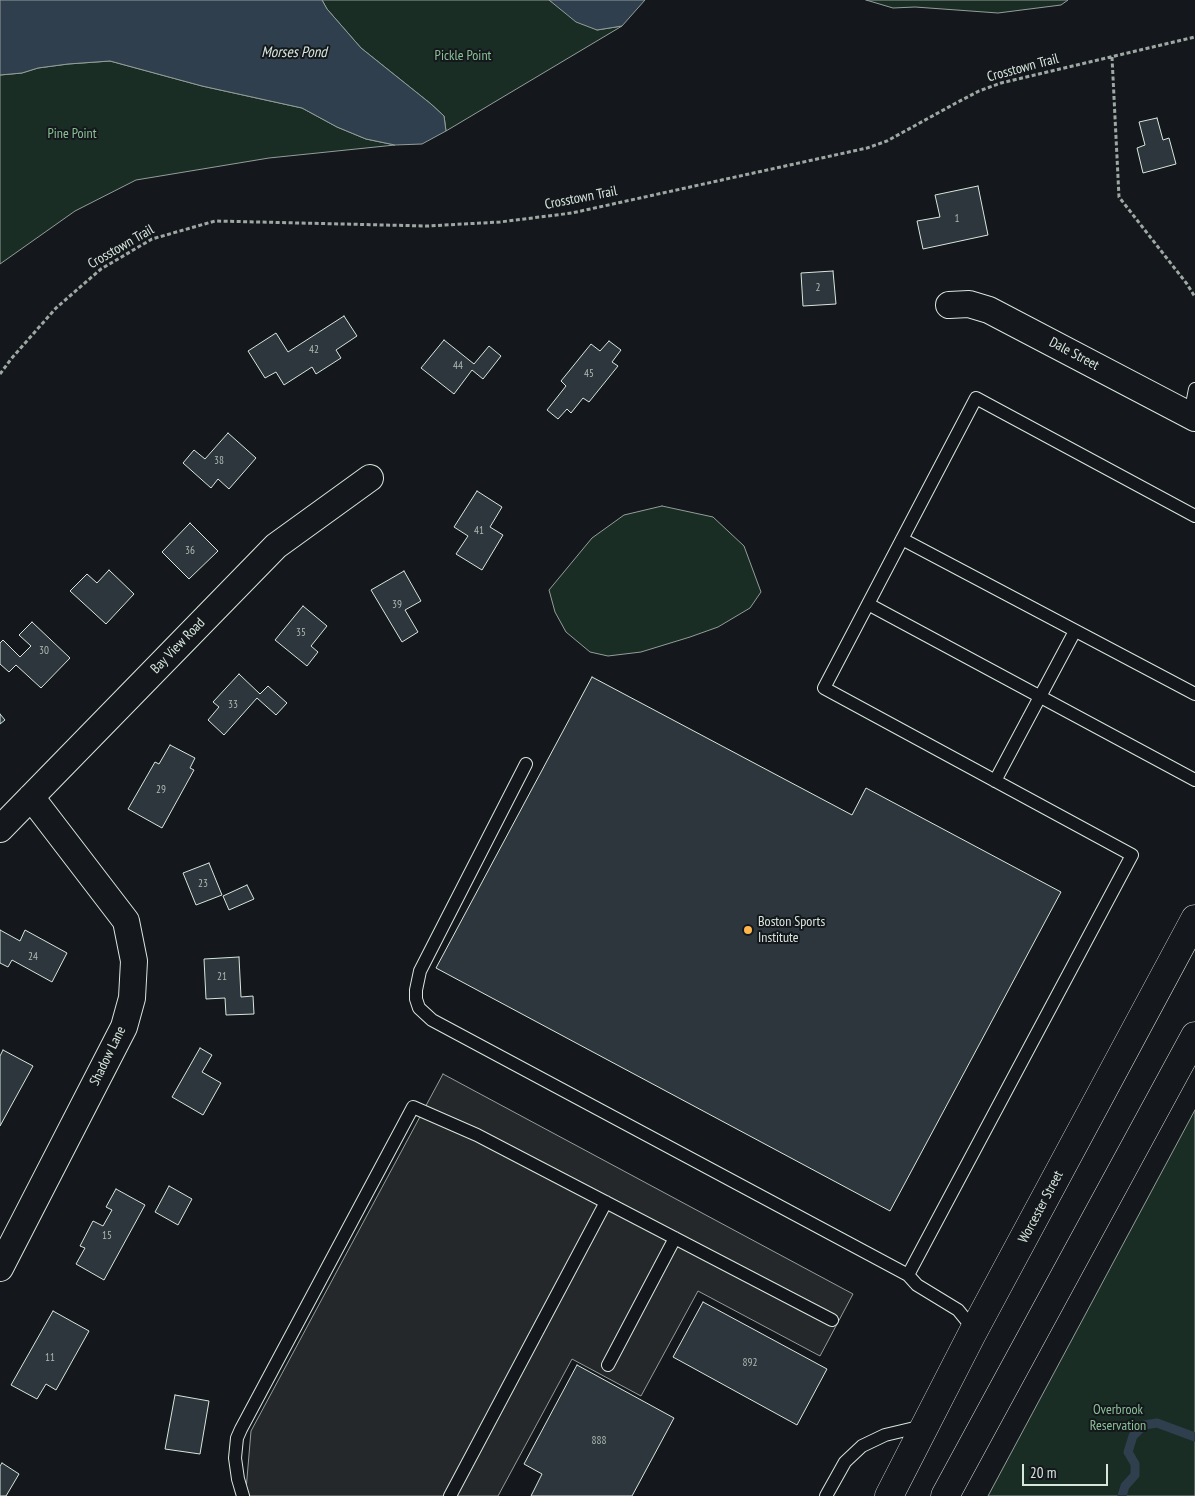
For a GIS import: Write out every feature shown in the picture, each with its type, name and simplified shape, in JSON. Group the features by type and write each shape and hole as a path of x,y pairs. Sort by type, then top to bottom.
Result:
{"highway":[{"name":"Worcester Street","path":"889,1496 972,1334 1195,919"},
{"path":"945,1496 1195,1036"}],"street":[{"name":"Dale Street","path":"949,305 970,304 989,310 1192,416"},
{"name":"Bay View Road","path":"0,829 276,546 370,478"},
{"name":"Shadow Lane","path":"0,1268 124,1027 132,998 134,961 126,921 31,797"}],"lane":[{"path":"1192,416 1195,389"},
{"path":"908,1275 1132,855 824,688 976,398 1195,516"},
{"path":"902,539 1195,694"},
{"path":"868,604 1195,780"},
{"path":"995,781 1075,631"},
{"path":"526,764 420,971 416,990 419,1008 432,1020 908,1275 917,1285 958,1310 967,1321 972,1334"},
{"path":"244,1496 238,1478 235,1458 237,1438 413,1107 477,1135 832,1320"},
{"path":"450,1496 606,1202"},
{"path":"608,1365 675,1238"},
{"path":"826,1496 845,1462 862,1446 885,1435 925,1425"}],"path":[{"name":"Crosstown Trail","path":"0,374 56,308 100,269 152,239 215,221 427,226 500,222 572,213 868,148 887,142 979,91 1001,83 1195,37"},
{"path":"1112,57 1119,197 1195,297"}],"green space":[{"name":"Pickle Point","path":"322,0 549,0 597,30 622,26 446,131 444,116 361,48 327,9"},
{"path":"866,0 1068,0 1061,5 998,13 915,7 893,8"},
{"name":"Pine Point","path":"110,61 202,86 302,108 337,127 366,139 395,145 269,158 136,180 75,211 0,264 0,75 22,73 38,68 68,64"},
{"path":"662,506 713,517 744,546 761,592 750,608 718,627 690,637 641,652 608,656 590,652 566,632 555,612 549,590 592,538 624,515"},
{"name":"Overbrook Reservation","path":"1195,1110 1195,1496 988,1496"}],"shaded area":[{"path":"443,1074 853,1294 820,1356 698,1291 641,1396 572,1359 498,1496 250,1496 246,1490 251,1431"}],"water":[{"name":"Morses Pond","path":"0,0 322,0 327,9 361,48 444,116 446,131 422,144 395,145 366,139 337,127 302,108 202,86 110,61 68,64 38,68 22,73 0,75"},
{"path":"549,0 645,0 622,26 597,30 576,22"}],"building":[{"path":"1157,118 1163,140 1169,138 1176,164 1143,173 1137,148 1145,145 1139,122"},
{"path":"978,186 988,235 923,249 917,221 940,217 935,195"},
{"path":"833,271 836,304 803,306 801,273"},
{"path":"344,316 357,336 336,350 341,358 316,374 312,367 284,385 276,372 265,378 248,351 276,333 288,352"},
{"path":"444,340 474,364 489,346 501,356 483,379 472,370 454,394 421,368"},
{"path":"609,341 621,350 612,362 618,366 589,402 583,398 571,413 567,409 558,419 547,410 566,386 561,381 591,344 600,351"},
{"path":"228,433 256,458 229,489 218,479 211,488 183,463 194,450 205,459"},
{"path":"477,491 502,507 490,527 503,535 482,570 456,554 468,536 454,527"},
{"path":"190,523 218,551 189,579 162,552"},
{"path":"109,570 134,594 106,624 70,591 87,574 97,583"},
{"path":"404,571 421,601 405,610 418,632 402,642 371,590"},
{"path":"303,606 327,626 311,646 318,652 307,666 275,640"},
{"path":"32,622 70,658 41,688 16,665 9,672 0,664 0,643 3,640 20,657 31,646 19,635"},
{"path":"239,674 260,694 268,686 287,703 276,715 257,698 224,735 208,720 219,707 213,702"},
{"name":"Boston Sports Institute","path":"592,677 852,815 866,788 1061,892 890,1211 436,968"},
{"path":"0,714 5,720 0,724"},
{"path":"170,745 195,758 190,768 194,770 162,828 128,809 155,762 159,764"},
{"path":"209,863 222,895 196,905 183,873"},
{"path":"247,885 254,899 229,910 223,896"},
{"path":"0,930 20,941 25,930 67,953 52,982 12,960 8,967 0,963"},
{"path":"239,957 241,997 253,996 254,1014 226,1015 225,998 206,999 204,959"},
{"path":"200,1048 212,1055 202,1072 221,1083 203,1115 172,1097"},
{"path":"3,1050 33,1066 0,1126 0,1056"},
{"path":"169,1186 192,1199 178,1225 155,1212"},
{"path":"116,1189 145,1205 104,1280 76,1264 85,1248 80,1246 93,1221 103,1226 112,1210 106,1207"},
{"path":"703,1302 827,1369 797,1425 673,1357"},
{"path":"53,1311 89,1331 56,1390 46,1384 37,1399 11,1385"},
{"path":"577,1365 674,1418 632,1496 531,1496 542,1474 524,1464"},
{"path":"175,1395 209,1401 200,1454 165,1449"},
{"path":"2,1463 19,1474 6,1496 0,1496 0,1466"}],"waterway":[{"path":"1122,1496 1125,1486 1135,1475 1135,1464 1128,1452 1133,1436 1144,1425 1157,1423 1195,1437"}],"place":[{"name":"Boston Sports Institute","path":"748,930"}]}
